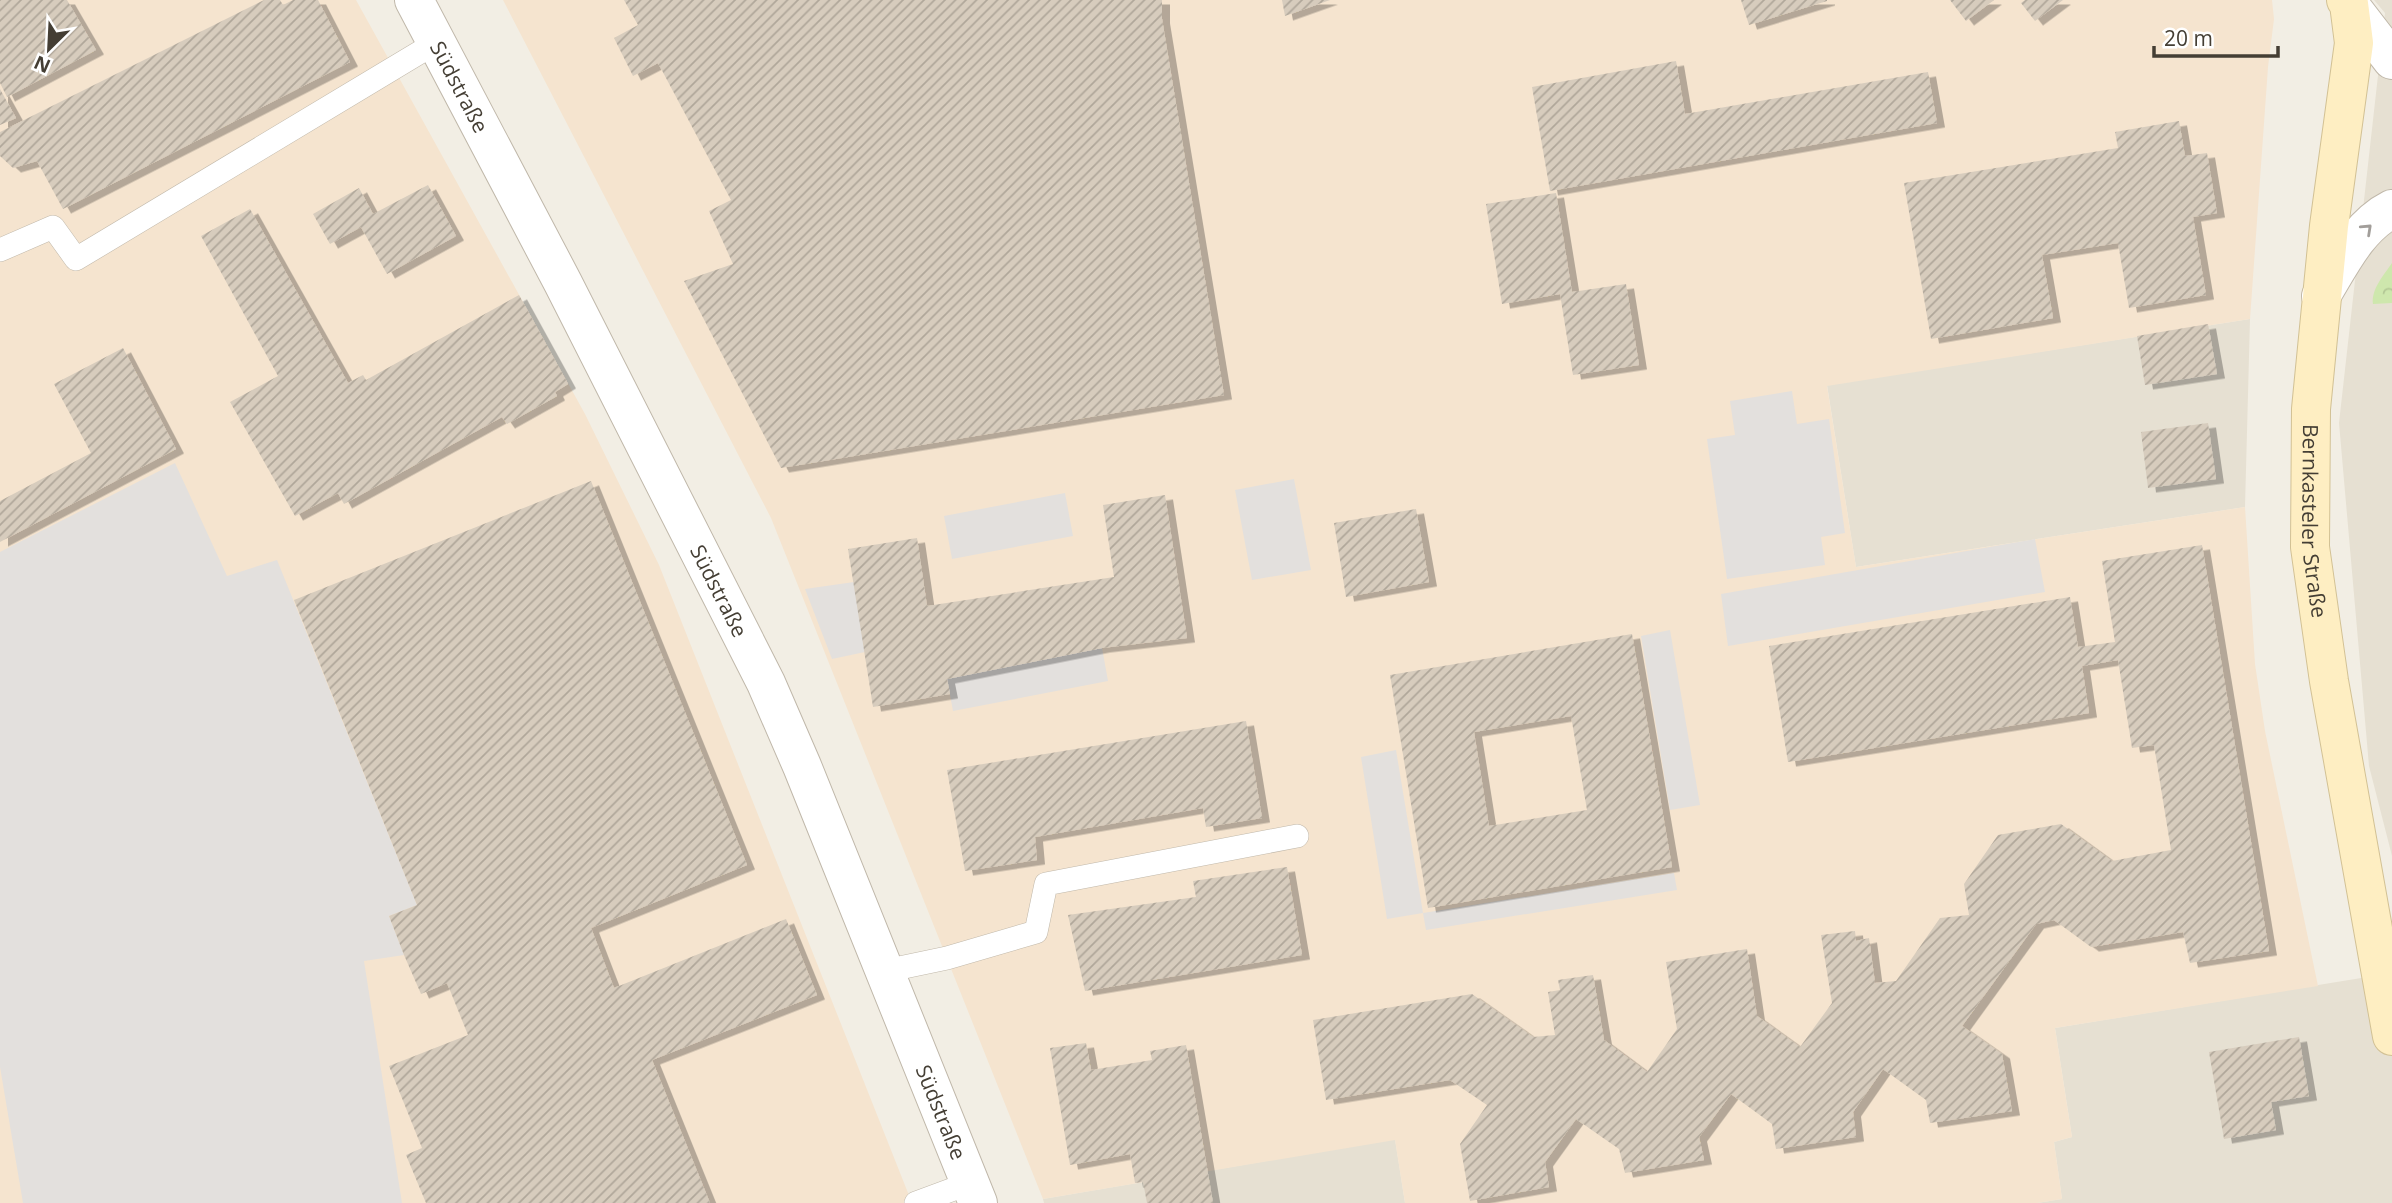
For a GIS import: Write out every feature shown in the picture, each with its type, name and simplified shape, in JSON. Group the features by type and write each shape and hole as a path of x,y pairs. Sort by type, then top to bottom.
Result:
{"street":[{"name":"Südstraße","path":"414,0 667,484 766,683 803,766 974,1193"},
{"path":"2347,2 2392,60"},
{"name":"Bernkasteler Straße","path":"2347,2 2354,43 2321,296 2311,409 2310,547 2329,681 2392,1036"},
{"path":"2321,296 2355,241 2392,209"}],"lane":[{"path":"0,250 53,227 76,259 437,42"},
{"path":"884,971 947,958 1035,932 1046,884 1297,836"},
{"path":"916,1203 974,1193"}],"shaded area":[{"path":"0,0 356,0 585,414 659,565 912,1203 0,1203"},
{"path":"503,0 2272,0 2274,19 2268,67 2250,319 1827,386 1856,567 2245,507 2255,664 2265,731 2318,986 2055,1028 2072,1137 2054,1142 2062,1199 2037,1203 1405,1203 1395,1140 1043,1199 771,518"},
{"path":"2374,0 2392,0 2392,856 2369,766 2339,423 2385,13"},
{"path":"2250,319 2245,507 1856,567 1827,385"},
{"path":"1792,391 1797,424 1829,419 1845,533 1821,537 1825,565 1727,579 1707,439 1735,435 1730,401"},
{"path":"175,463 227,576 277,560 417,905 389,916 404,955 364,961 402,1203 23,1203 0,1067 0,552"},
{"path":"1294,479 1311,570 1252,580 1235,490"},
{"path":"1065,493 1073,536 952,559 944,516"},
{"path":"2035,539 2045,592 1728,646 1721,594"},
{"path":"854,582 865,652 832,659 805,589"},
{"path":"1670,630 1700,805 1670,810 1641,636"},
{"path":"1102,648 1108,681 953,711 947,679"},
{"path":"1396,750 1423,913 1387,919 1361,757"},
{"path":"1674,873 1677,890 1426,930 1423,913"},
{"path":"2392,973 2392,1203 2037,1203 2062,1199 2054,1142 2072,1137 2055,1028"},
{"path":"1395,1139 1405,1203 1044,1203 1043,1199"}],"green space":[{"path":"2392,263 2392,303 2373,304 2376,288"}],"building":[{"path":"0,0 67,0 96,50 7,97 0,83"},
{"path":"264,0 280,0 283,5 293,0 318,0 350,62 63,209 37,161 13,168 0,156 0,132"},
{"path":"624,0 1162,0 1162,19 1224,395 781,468 684,281 733,264 709,211 731,200 658,63 633,76 614,38 638,25"},
{"path":"1282,0 1330,0 1285,16"},
{"path":"1741,0 1827,0 1827,1 1749,25"},
{"path":"1950,0 1994,0 1966,21"},
{"path":"2025,0 2063,0 2035,21 2021,3"},
{"path":"1676,61 1685,114 1928,72 1937,123 1550,191 1532,87"},
{"path":"0,89 16,118 0,125"},
{"path":"2179,121 2185,156 2207,153 2217,213 2193,217 2206,295 2129,308 2118,243 2042,255 2053,318 1931,339 1904,183 2118,148 2115,132"},
{"path":"428,185 456,236 387,274 361,227 330,244 313,214 359,188 373,214"},
{"path":"1556,193 1572,292 1626,284 1639,365 1573,375 1560,294 1502,304 1486,204"},
{"path":"250,209 348,383 363,375 366,380 519,295 568,384 555,392 557,396 507,424 502,417 344,504 338,493 295,516 230,402 278,376 201,236"},
{"path":"2208,324 2217,374 2145,385 2137,336"},
{"path":"123,348 176,449 0,542 0,501 91,453 54,384"},
{"path":"2208,423 2216,479 2148,488 2141,432"},
{"path":"591,481 747,865 591,928 614,988 786,919 817,995 652,1060 710,1203 426,1203 406,1155 422,1148 389,1066 468,1035 447,983 421,994 404,955 389,916 417,905 294,600"},
{"path":"1165,495 1187,638 1102,648 947,679 950,694 873,707 848,549 917,538 927,606 1114,577 1103,505"},
{"path":"1416,509 1429,582 1346,597 1334,523"},
{"path":"2202,545 2269,951 2190,963 2183,932 2091,947 2054,920 2036,924 1962,1026 2002,1054 2012,1111 1930,1123 1926,1100 1883,1069 1853,1112 1856,1137 1776,1149 1772,1124 1731,1094 1699,1137 1704,1160 1625,1173 1619,1149 1576,1119 1545,1162 1549,1187 1470,1201 1460,1144 1487,1105 1450,1080 1326,1100 1313,1020 1472,994 1533,1037 1555,1035 1548,992 1560,990 1558,980 1593,975 1604,1040 1647,1072 1677,1029 1666,962 1747,949 1757,1016 1800,1047 1832,1003 1821,935 1855,931 1856,941 1869,938 1875,983 1896,981 1940,918 1969,915 1964,884 1998,835 2061,824 2112,861 2171,850 2154,745 2132,748 2118,660 2082,666 2089,713 1788,762 1769,646 2070,597 2078,647 2115,642 2102,561"},
{"path":"1632,634 1672,867 1428,908 1390,675","holes":["1571,716 1587,810 1489,826 1474,732"]},
{"path":"1246,721 1262,818 1206,827 1203,808 1035,837 1037,860 965,871 947,770"},
{"path":"1287,867 1302,955 1085,991 1068,915 1196,897 1193,881"},
{"path":"2299,1037 2309,1096 2271,1102 2276,1130 2224,1139 2209,1052"},
{"path":"1086,1043 1091,1070 1152,1060 1150,1051 1186,1045 1213,1203 1147,1203 1143,1182 1135,1183 1130,1154 1070,1165 1050,1048"}]}
